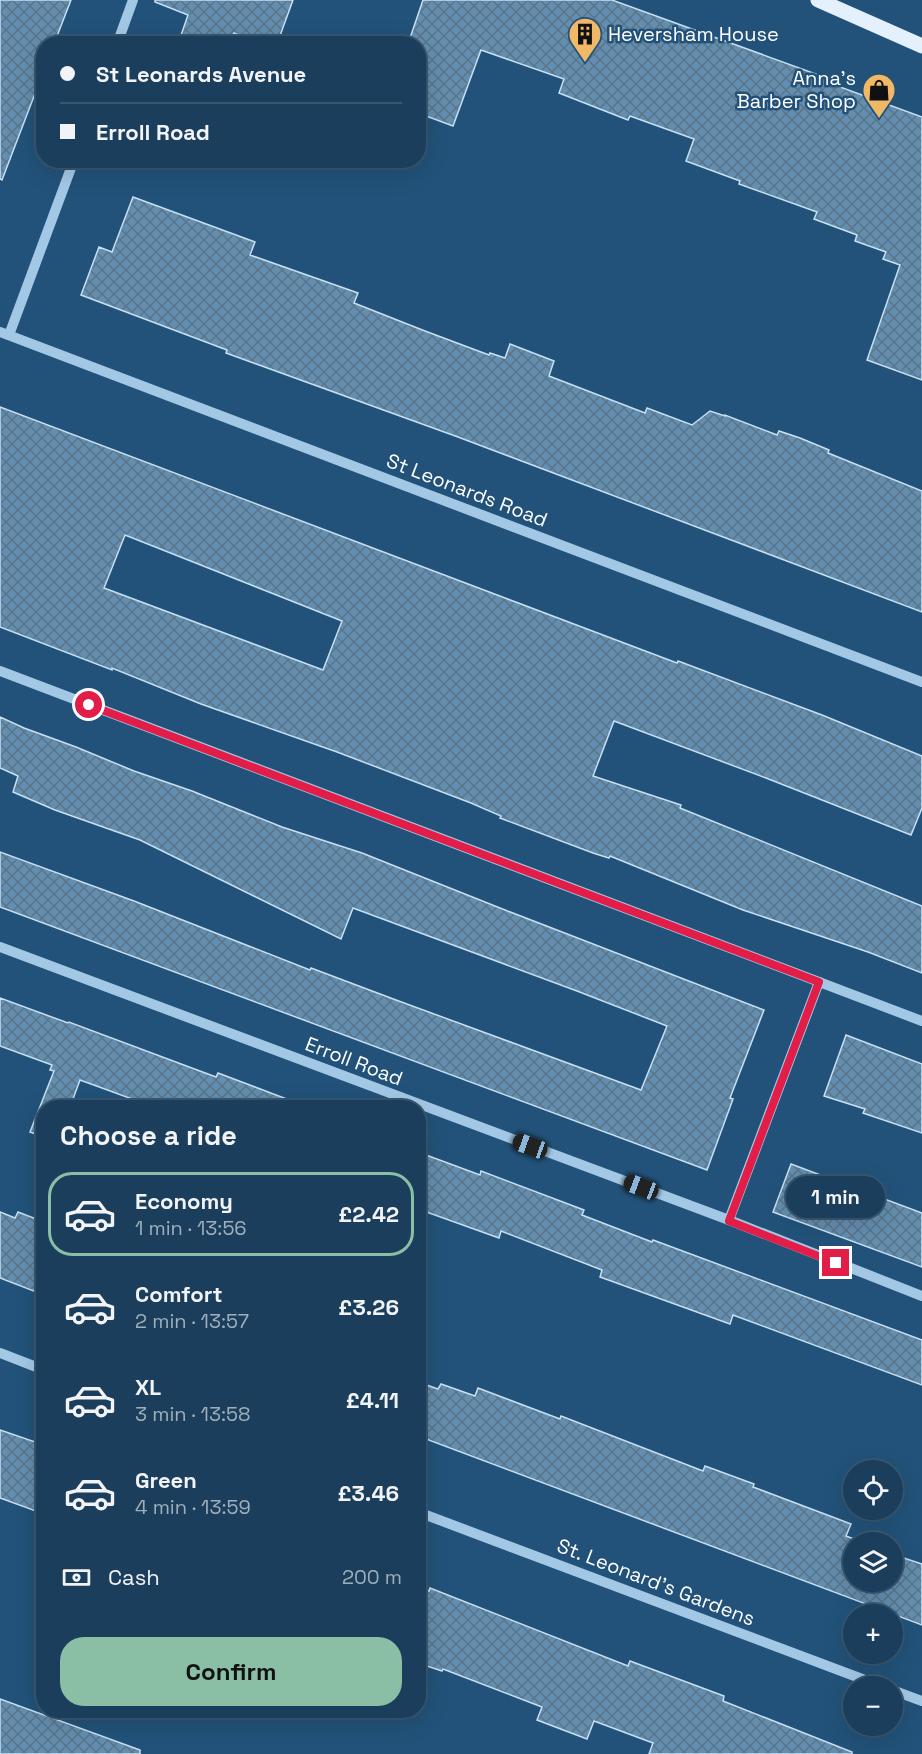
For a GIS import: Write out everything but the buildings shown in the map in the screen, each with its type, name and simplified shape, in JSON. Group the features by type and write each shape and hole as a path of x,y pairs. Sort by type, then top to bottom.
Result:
{"main road":[{"path":"818,0 922,46"}],"street":[{"path":"120,36 133,0"},
{"path":"4,334 71,168"},
{"name":"St Leonards Road","path":"4,334 922,682"},
{"path":"0,671 922,1022"},
{"name":"Erroll Road","path":"0,947 407,1100"},
{"path":"729,1221 819,982"},
{"name":"Erroll Road","path":"426,1107 922,1296"},
{"path":"0,1353 36,1367"},
{"name":"St. Leonard's Gardens","path":"426,1515 854,1676"},
{"path":"903,1694 922,1701"}],"place":[{"name":"Heversham House","path":"585,63"},
{"name":"Anna's Barber Shop","path":"879,119"}],"route":[{"path":"89,705 819,982 729,1221 836,1263"}]}
